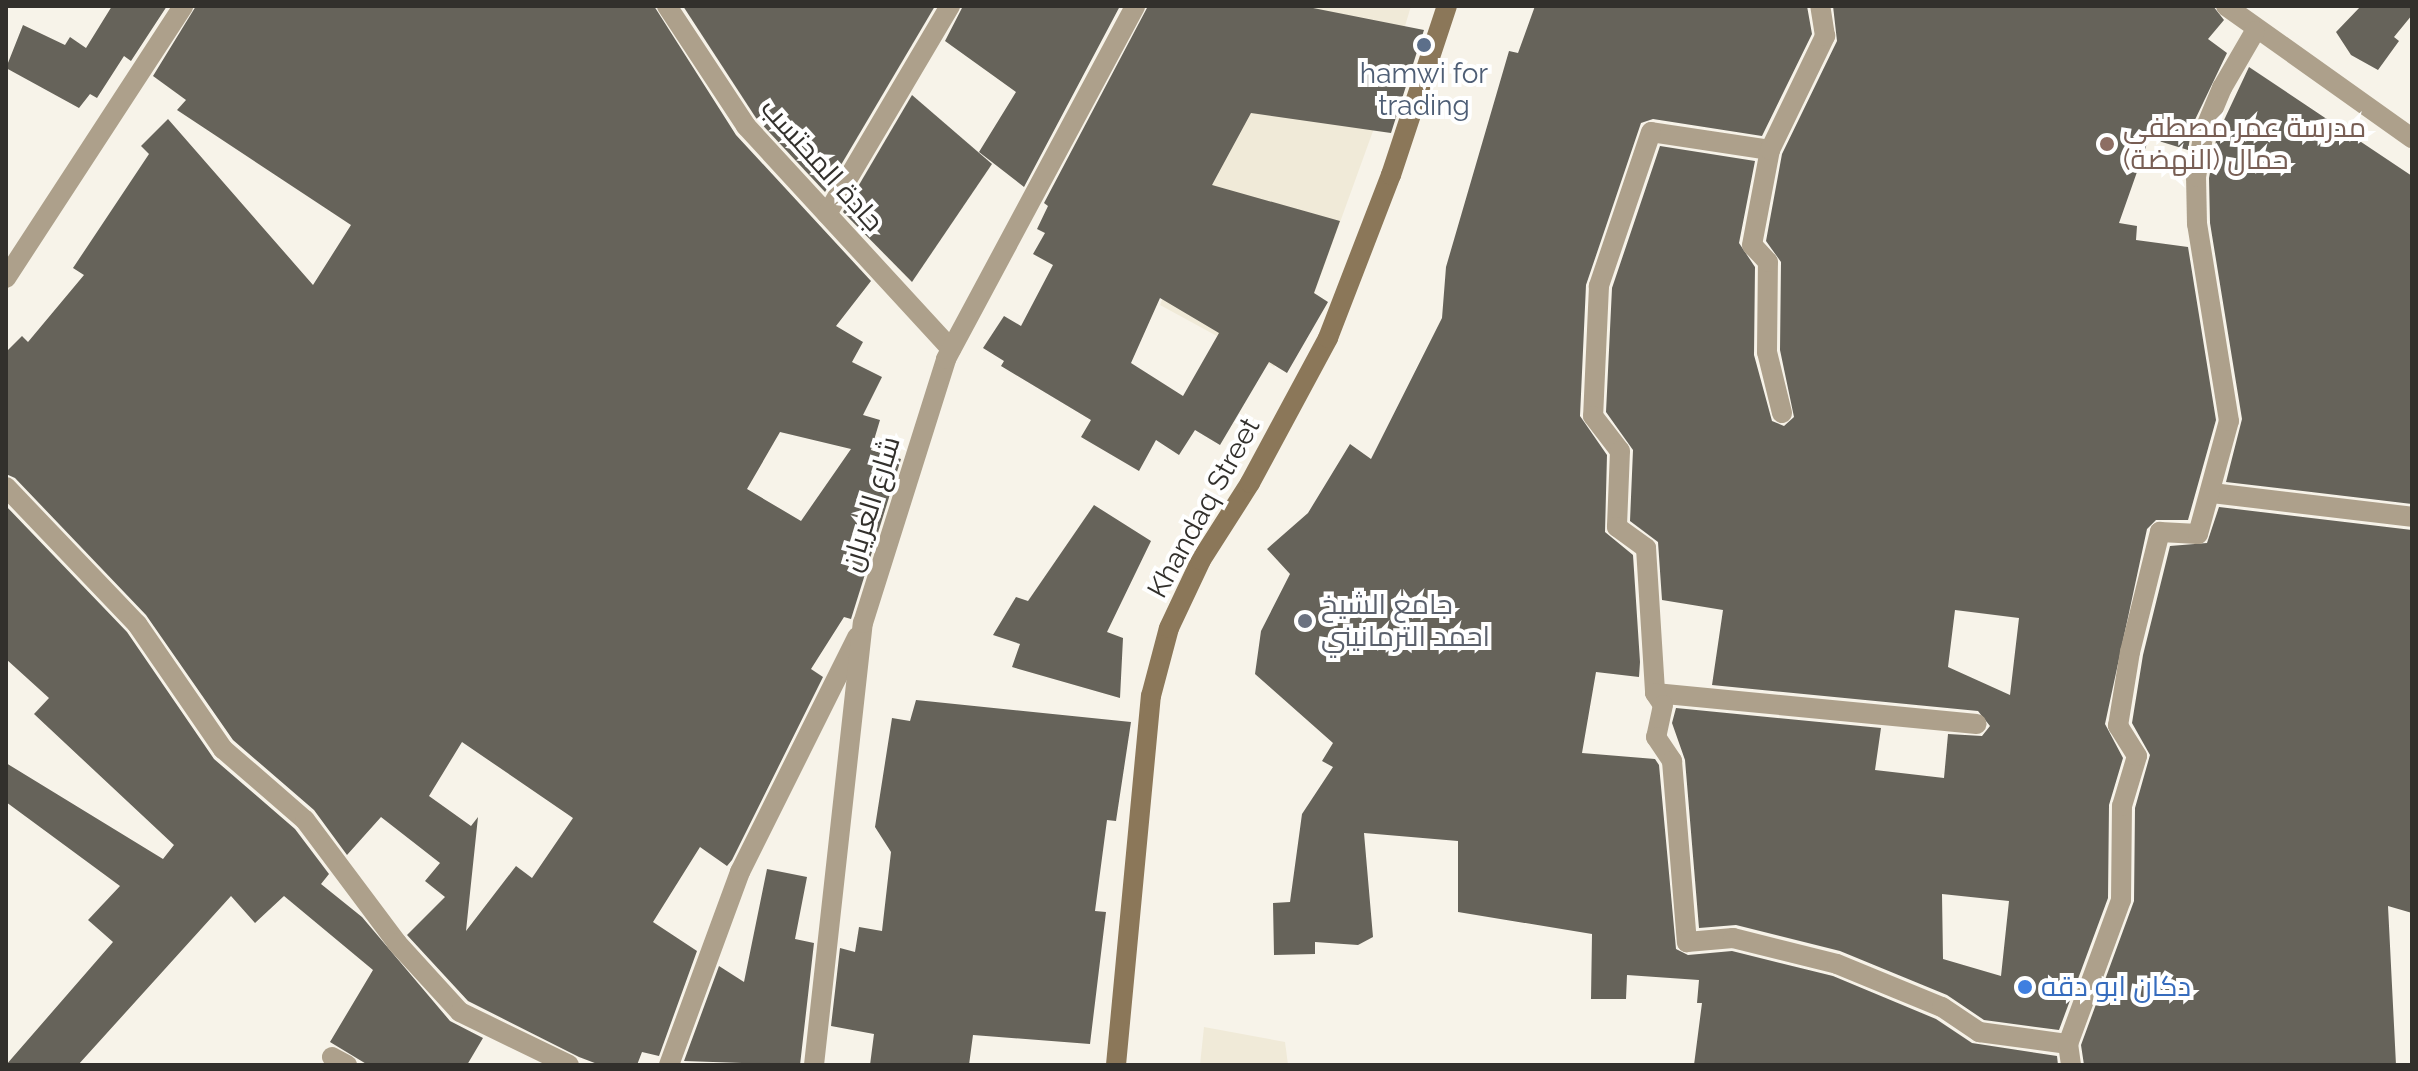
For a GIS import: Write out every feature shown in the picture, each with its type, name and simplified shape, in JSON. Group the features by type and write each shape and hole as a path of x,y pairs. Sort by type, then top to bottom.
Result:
{"main road":[{"name":"Khandaq Street","path":"1116,1065 1151,696 1169,628 1201,560 1250,483 1328,338 1391,175 1447,6"}],"street":[{"path":"6,278 183,6"},
{"name":"جادة المحتسب","path":"667,6 746,126 951,349"},
{"path":"827,214 950,6"},
{"name":"شارع العريان","path":"814,1065 863,623 951,349 1135,6"},
{"path":"1782,413 1767,352 1768,262 1752,245 1770,150 1825,36 1820,6"},
{"path":"2226,6 2255,31 2412,138"},
{"path":"2071,1065 2068,1044 2121,900 2122,806 2137,756 2118,726 2130,652 2160,532 2198,534 2212,493 2229,421 2197,224 2196,177 2204,131 2255,31"},
{"path":"1770,150 1651,132 1599,286 1593,416 1620,451 1617,527 1646,548 1655,693 1663,705 1656,737 1672,761 1687,942 1733,938 1837,964 1942,1007 1979,1032 2068,1044"},
{"path":"6,487 137,624 223,749 305,820 397,943 460,1012 569,1065"},
{"path":"2212,493 2412,517"},
{"path":"669,1065 740,872 863,623"},
{"path":"1655,693 1977,724"}],"shaded area":[{"path":"1254,6 1411,6 1377,120 1301,330 1274,367 1160,305 1277,14"},
{"path":"1204,1027 1285,1042 1288,1065 1200,1065"}],"building":[{"path":"112,6 167,6 131,61 124,56 97,98 90,94 79,108 6,68 23,25 65,45 70,37 86,48"},
{"path":"196,6 654,6 736,135 871,281 836,326 863,342 852,362 882,377 863,415 880,420 871,450 901,459 851,619 844,617 811,669 823,677 732,860 727,866 700,847 653,922 697,951 659,1056 642,1052 637,1065 600,1065 468,1001 407,935 445,897 425,881 440,863 381,817 347,855 314,810 233,740 146,615 15,478 6,474 6,352 22,336 28,342 84,275 73,268 149,154 141,146 168,119 313,285 351,225 177,110 186,100 153,76","holes":["780,432 851,449 801,521 747,489","462,742 573,818 532,878 516,866 466,931 478,817 471,826 429,796"]},
{"path":"683,6 935,6 825,192 756,118"},
{"path":"963,6 1120,6 1024,187 979,152 1016,92 945,41"},
{"path":"1148,6 1303,6 1424,30 1391,133 1251,113 1212,185 1340,221 1314,293 1328,302 1287,373 1269,362 1220,445 1195,430 1179,455 1156,440 1139,471 1081,437 1091,420 1001,366 1004,361 983,348 1004,316 1021,326 1053,265 1033,254 1045,233 1037,229 1048,206 1044,203","holes":["1160,298 1219,333 1183,396 1131,363"]},
{"path":"1535,6 1807,6 1812,34 1762,136 1653,119 1641,123 1586,285 1580,416 1607,455 1605,532 1633,555 1640,662 1639,677 1596,672 1582,753 1655,759 1659,765 1676,949 1688,955 1732,951 1833,976 1936,1019 1972,1043 2057,1056 2058,1065 1694,1065 1702,1003 1697,1003 1699,980 1627,975 1626,999 1591,999 1592,934 1458,912 1458,841 1364,833 1373,937 1358,945 1315,942 1315,954 1274,955 1273,903 1290,902 1302,814 1333,767 1322,761 1333,743 1255,674 1261,631 1290,574 1267,549 1308,513 1350,444 1371,459 1442,318 1446,267 1509,51 1518,53"},
{"path":"1833,6 2213,6 2224,20 2208,39 2227,53 2192,126 2188,150 2149,138 2119,223 2137,226 2136,240 2188,247 2216,420 2188,520 2156,520 2147,529 2105,724 2123,758 2109,805 2108,898 2059,1030 1984,1020 1947,995 1840,951 1736,925 1699,928 1685,760 1672,723 1676,708 1881,728 1875,770 1944,778 1948,734 1982,736 1990,726 1978,711 1712,685 1723,610 1662,600 1658,542 1630,521 1633,450 1606,412 1612,288 1660,146 1755,161 1739,243 1755,267 1754,355 1772,421 1784,426 1794,417 1780,350 1781,262 1766,241 1782,154 1837,41","holes":["1955,610 2019,618 2010,695 1948,667","1942,894 2009,901 2001,976 1943,959"]},
{"path":"2361,6 2412,6 2412,15 2394,37 2399,41 2378,70 2351,55 2336,32"},
{"path":"2249,67 2412,176 2412,504 2226,482 2242,419 2210,223 2209,178 2217,135"},
{"path":"912,95 992,164 912,282 843,212"},
{"path":"1094,505 1151,541 1107,632 1123,638 1120,698 1012,667 1020,644 993,635 1016,597 1028,601"},
{"path":"6,506 127,632 214,759 295,829 329,874 321,884 362,917 450,1021 483,1038 467,1065 368,1065 330,1042 373,970 284,896 255,923 231,896 78,1065 6,1065 113,942 88,920 120,886 6,802 6,763 163,859 174,845 34,714 49,698 6,659"},
{"path":"2219,507 2412,530 2412,913 2388,906 2396,1065 2084,1065 2081,1045 2134,901 2135,808 2150,755 2132,723 2143,655 2170,546 2207,543"},
{"path":"916,700 1131,722 1116,821 1107,820 1095,911 1106,912 1090,1044 973,1035 969,1065 870,1065 874,1034 831,1026 840,948 855,952 859,927 882,931 891,852 875,827 892,718 910,721"},
{"path":"767,869 807,877 795,939 814,943 800,1065 684,1061 719,966 744,982"}],"place":[{"name":"hamwi for trading","path":"1424,45"},
{"name":"مدرسة عمر مصطفى حمال (النهضة)","path":"2107,144"},
{"name":"جامع الشيخ احمد الترمانيني","path":"1305,621"},
{"name":"دكان ابو دقه","path":"2025,987"}]}
